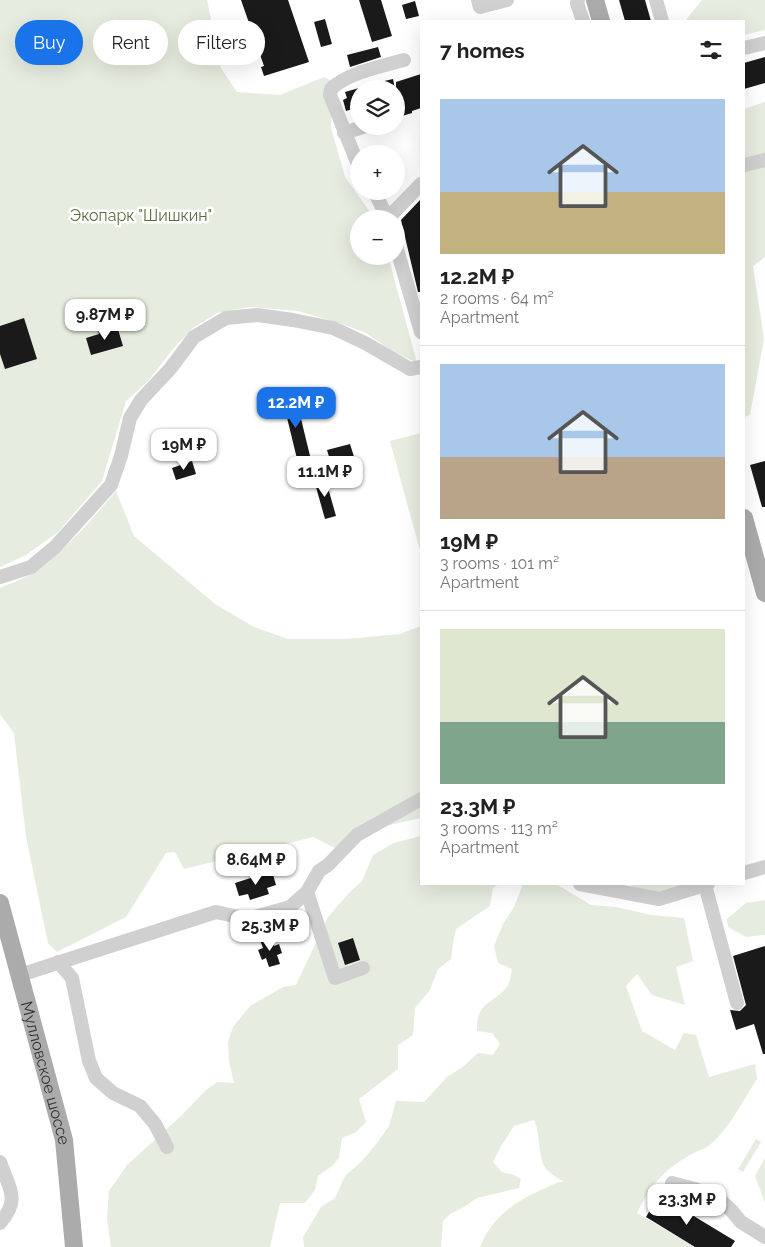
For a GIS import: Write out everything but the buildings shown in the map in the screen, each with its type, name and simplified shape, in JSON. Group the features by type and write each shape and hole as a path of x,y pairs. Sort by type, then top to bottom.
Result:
{"main road":[{"path":"595,0 601,20"},
{"path":"745,520 760,556 765,593"},
{"name":"Мулловское шоссе","path":"0,903 64,1140 74,1247"}],"lane":[{"path":"478,0 480,7 507,0"},
{"path":"578,0 580,20"},
{"path":"656,0 662,20"},
{"path":"745,48 765,43"},
{"path":"350,147 330,95 331,89 359,73 404,60"},
{"path":"344,133 350,131"},
{"path":"745,165 765,160"},
{"path":"396,210 420,185"},
{"path":"402,265 420,329"},
{"path":"0,577 31,567 55,547 105,491 110,485 121,456 130,418 141,400 170,369 194,337 226,318 258,315 333,328 365,343 410,369 420,367"},
{"path":"20,975 216,912 248,919 290,907 307,892 319,871 328,865 357,835 420,800"},
{"path":"745,873 765,867"},
{"path":"586,885 658,898 703,885"},
{"path":"706,885 737,1003"},
{"path":"307,892 335,978 364,968"},
{"path":"58,962 72,978 89,1060 96,1078 113,1093 140,1106 155,1124 167,1147"},
{"path":"0,1162 13,1197 11,1207 0,1223"},
{"path":"672,1183 718,1198 742,1222 765,1237"}],"green space":[{"name":"Экопарк \"Шишкин\"","path":"0,0 207,0 211,20 178,20 178,65 220,65 237,92 280,95 324,77 335,83 332,98 331,128 345,177 350,184 350,200 361,200 369,210 350,210 350,265 390,265 417,363 392,351 366,333 298,311 250,307 217,313 193,328 172,350 148,381 126,401 102,481 58,532 26,555 0,567"},
{"path":"702,0 765,0 765,30 745,35 745,20 686,20"},
{"path":"765,102 765,257 753,266 764,339 750,415 745,417 745,109"},
{"path":"420,433 420,550 390,441"},
{"path":"116,491 134,536 215,604 254,627 288,639 347,639 400,634 420,626 420,818 371,829 339,850 313,837 184,869 175,852 166,853 126,917 57,952 48,943 26,837 14,733 0,714 0,588 21,580 44,564 56,555"},
{"path":"420,836 420,885 498,885 493,888 490,906 456,929 451,959 438,969 430,990 415,1008 413,1035 398,1045 398,1069 359,1099 366,1122 356,1132 342,1138 339,1158 332,1166 318,1176 315,1190 305,1203 280,1203 270,1247 111,1247 107,1219 109,1191 127,1165 181,1116 206,1090 217,1082 234,1083 229,1062 228,1042 233,1027 250,1006 283,987 296,985 328,917 362,881 373,855 394,843"},
{"path":"523,885 558,885 591,905 684,918 693,961 676,967 685,1005 652,995 637,974 626,986 642,1031 675,1050 684,1033 696,1035 709,1077 755,1064 757,1079 719,1136 710,1145 688,1156 664,1174 652,1187 637,1213 695,1247 480,1247 494,1223 512,1206 559,1182 564,1182 549,1172 544,1165 534,1120 514,1126 493,1162 502,1172 521,1179 519,1188 477,1198 450,1214 443,1221 441,1247 304,1247 303,1237 321,1207 335,1198 345,1176 362,1161 389,1126 396,1101 424,1102 447,1077 464,1066 478,1053 493,1055 500,1044 492,1033 477,1031 477,1022 479,1015 486,1005 506,988 509,982 512,969 498,963 494,946 503,924 514,907"},
{"path":"631,885 684,885 657,894 633,889"},
{"path":"765,900 765,935 746,937 728,927 727,919 746,903"},
{"path":"756,1139 761,1142 743,1172 738,1169"},
{"path":"765,1158 765,1203 755,1176"}]}
